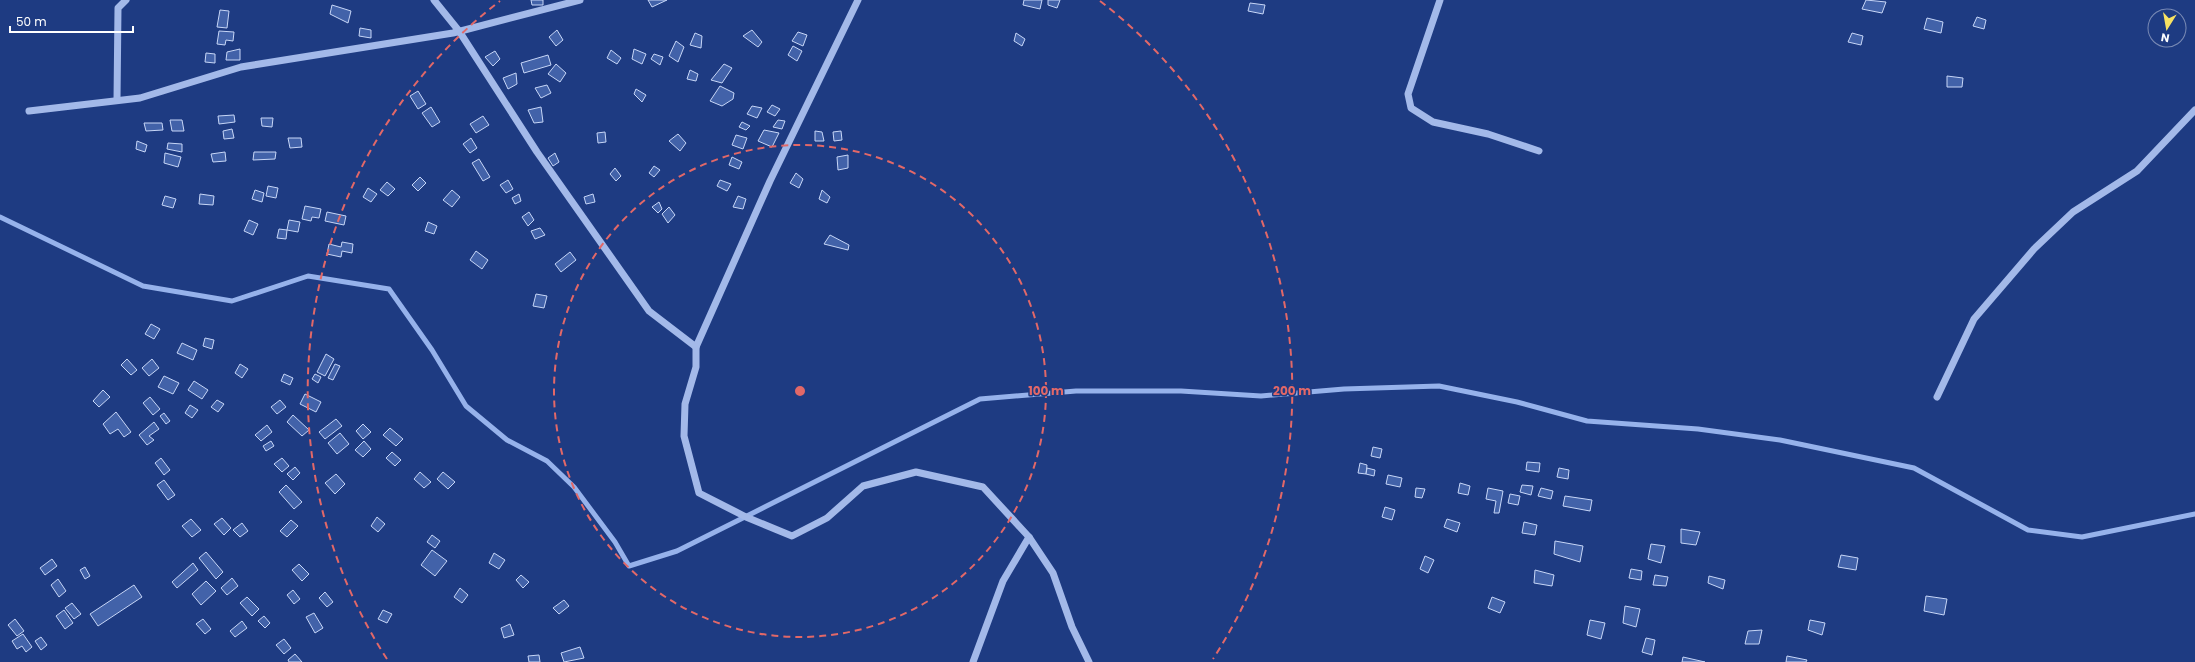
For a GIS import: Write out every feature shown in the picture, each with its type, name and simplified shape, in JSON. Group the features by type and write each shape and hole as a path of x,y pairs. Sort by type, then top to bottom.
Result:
{"street":[{"path":"117,100 118,8 126,0"},
{"path":"434,0 459,31 537,152 649,311 696,347"},
{"path":"29,111 140,98 241,68 459,31 554,3 580,0"},
{"path":"858,0 770,181 696,347 696,367 685,404 684,436 699,493 746,517 792,536 827,518 863,486 916,472 983,487 1029,537 1053,573 1072,627 1090,662"},
{"path":"1440,0 1408,94 1411,108 1433,122 1488,134 1539,151"},
{"path":"1937,397 1974,320 2034,249 2073,212 2137,171 2195,110"},
{"path":"973,662 1004,581 1029,537"}],"building":[{"path":"531,0 543,0 543,5 532,5"},
{"path":"648,0 667,0 652,7"},
{"path":"1024,0 1042,0 1040,9 1023,5"},
{"path":"1048,0 1060,0 1057,8 1048,5"},
{"path":"1866,0 1886,2 1882,13 1862,9"},
{"path":"1250,3 1265,5 1263,14 1248,11"},
{"path":"332,5 351,11 348,23 330,14"},
{"path":"220,10 229,11 227,28 217,27"},
{"path":"1977,17 1986,20 1984,29 1973,26"},
{"path":"1927,18 1943,22 1941,33 1924,29"},
{"path":"360,28 371,30 371,38 359,36"},
{"path":"557,30 563,40 556,46 549,37"},
{"path":"752,30 762,42 758,47 743,36"},
{"path":"219,31 234,32 233,41 226,40 225,45 217,44"},
{"path":"798,32 807,35 803,46 792,41"},
{"path":"695,33 702,36 701,48 690,45"},
{"path":"1016,33 1025,39 1022,46 1014,41"},
{"path":"1852,33 1863,36 1861,45 1848,42"},
{"path":"676,41 684,47 678,62 669,56"},
{"path":"793,46 802,51 797,61 788,55"},
{"path":"240,49 240,60 226,60 227,52"},
{"path":"634,49 646,54 642,64 632,59"},
{"path":"611,50 621,58 617,64 607,58"},
{"path":"495,51 500,59 493,66 485,57"},
{"path":"206,53 215,54 215,63 205,62"},
{"path":"654,54 663,57 660,65 651,59"},
{"path":"548,55 551,65 524,73 521,63"},
{"path":"556,64 566,73 560,82 548,74"},
{"path":"724,64 732,68 722,83 711,80"},
{"path":"690,70 698,74 696,81 687,79"},
{"path":"516,73 517,84 508,89 503,78"},
{"path":"1947,76 1963,78 1962,87 1947,87"},
{"path":"547,85 551,93 541,98 535,88"},
{"path":"720,86 734,93 733,99 722,106 710,101"},
{"path":"636,89 646,95 642,102 634,94"},
{"path":"418,91 426,104 418,109 410,96"},
{"path":"772,105 780,109 775,116 767,112"},
{"path":"752,106 762,108 757,118 747,114"},
{"path":"431,107 440,122 432,127 422,113"},
{"path":"541,107 543,122 534,123 528,110"},
{"path":"234,115 235,122 219,124 218,116"},
{"path":"483,116 489,125 476,133 470,124"},
{"path":"261,118 273,118 272,127 262,126"},
{"path":"170,120 182,120 184,131 172,131"},
{"path":"778,120 785,121 782,129 773,127"},
{"path":"742,122 750,126 746,130 739,127"},
{"path":"144,123 162,123 163,130 146,131"},
{"path":"232,129 234,138 224,139 223,131"},
{"path":"764,130 779,133 772,147 758,141"},
{"path":"815,131 822,132 824,141 815,141"},
{"path":"841,131 842,140 834,141 833,132"},
{"path":"605,132 606,142 598,143 597,133"},
{"path":"678,134 686,143 680,151 669,141"},
{"path":"736,135 747,138 743,149 732,145"},
{"path":"288,138 301,138 302,147 290,148"},
{"path":"471,138 477,148 470,153 463,144"},
{"path":"137,141 147,145 145,152 136,149"},
{"path":"168,143 182,144 182,152 167,149"},
{"path":"225,152 226,161 213,162 211,154"},
{"path":"254,152 276,152 275,159 253,160"},
{"path":"165,153 181,157 178,167 164,163"},
{"path":"555,153 559,162 553,166 548,158"},
{"path":"848,155 848,168 838,170 837,157"},
{"path":"732,157 742,162 739,169 729,165"},
{"path":"479,159 490,177 483,181 472,163"},
{"path":"654,166 660,170 654,177 649,173"},
{"path":"615,168 621,176 616,181 610,174"},
{"path":"796,173 803,179 799,188 790,183"},
{"path":"420,177 426,183 418,191 412,185"},
{"path":"508,180 513,189 506,193 500,185"},
{"path":"720,180 731,184 727,191 717,186"},
{"path":"387,182 395,189 388,196 380,190"},
{"path":"268,186 278,188 276,198 266,196"},
{"path":"368,188 377,194 371,202 363,197"},
{"path":"255,190 264,193 262,202 252,199"},
{"path":"452,190 460,197 452,207 443,200"},
{"path":"822,190 830,197 827,203 819,199"},
{"path":"200,194 214,196 213,205 199,204"},
{"path":"519,194 521,201 515,204 512,198"},
{"path":"593,194 595,202 586,204 584,197"},
{"path":"165,196 176,199 173,208 162,205"},
{"path":"738,196 746,199 743,209 733,207"},
{"path":"659,202 662,209 658,213 652,207"},
{"path":"305,206 321,209 319,218 312,217 311,221 302,219"},
{"path":"669,207 675,215 668,223 662,214"},
{"path":"327,212 346,216 344,225 325,221"},
{"path":"529,212 534,220 528,226 522,217"},
{"path":"249,220 258,224 253,235 244,231"},
{"path":"289,220 300,222 298,232 287,230"},
{"path":"428,222 437,226 434,234 425,231"},
{"path":"540,228 545,235 535,239 531,231"},
{"path":"279,229 287,230 286,239 277,238"},
{"path":"830,235 849,245 848,250 824,244"},
{"path":"342,242 353,244 352,253 342,251 341,257 327,254 329,244 341,247"},
{"path":"476,251 488,260 482,269 470,260"},
{"path":"570,252 576,260 561,272 555,264"},
{"path":"536,294 547,296 544,308 533,306"},
{"path":"151,324 160,329 154,339 145,334"},
{"path":"205,338 214,340 212,349 203,346"},
{"path":"182,343 197,350 193,360 177,353"},
{"path":"326,354 334,359 325,376 317,372"},
{"path":"127,359 137,370 131,375 121,365"},
{"path":"152,359 159,368 149,376 142,368"},
{"path":"240,364 248,369 242,378 235,373"},
{"path":"335,364 340,366 333,380 328,378"},
{"path":"284,374 293,378 290,385 281,381"},
{"path":"315,374 321,377 318,383 312,379"},
{"path":"164,376 179,383 173,394 158,387"},
{"path":"194,381 208,390 202,399 188,390"},
{"path":"103,390 110,397 99,407 93,401"},
{"path":"305,394 321,402 316,412 300,404"},
{"path":"150,397 160,409 153,415 143,403"},
{"path":"217,400 224,404 218,412 211,407"},
{"path":"280,400 286,407 277,414 271,407"},
{"path":"190,405 198,410 192,418 185,413"},
{"path":"116,412 131,432 124,437 118,429 110,434 103,424"},
{"path":"164,413 170,421 166,424 160,416"},
{"path":"293,415 309,430 302,436 287,422"},
{"path":"336,419 342,426 325,439 319,432"},
{"path":"154,422 159,429 149,436 154,440 147,445 139,435"},
{"path":"363,424 371,432 363,439 356,431"},
{"path":"267,425 272,432 261,441 255,435"},
{"path":"390,428 403,439 396,446 383,435"},
{"path":"340,433 349,444 337,454 328,443"},
{"path":"271,441 274,446 266,451 263,446"},
{"path":"364,441 371,449 363,457 355,450"},
{"path":"1373,447 1382,449 1380,458 1371,456"},
{"path":"392,452 401,460 395,466 386,458"},
{"path":"161,458 170,470 164,475 155,463"},
{"path":"282,458 289,466 282,472 274,464"},
{"path":"1527,462 1540,463 1539,472 1526,470"},
{"path":"1360,463 1367,465 1366,474 1358,473"},
{"path":"295,467 300,473 293,480 287,474"},
{"path":"1367,468 1375,470 1374,476 1366,474"},
{"path":"1559,468 1569,470 1568,479 1557,477"},
{"path":"420,472 431,482 424,488 414,479"},
{"path":"443,472 455,482 448,489 437,479"},
{"path":"336,474 345,484 335,494 325,483"},
{"path":"1388,475 1402,478 1400,487 1386,484"},
{"path":"164,480 175,495 168,500 157,485"},
{"path":"1460,483 1470,486 1468,495 1458,493"},
{"path":"286,485 302,502 294,509 279,492"},
{"path":"1522,485 1533,486 1531,495 1520,492"},
{"path":"1416,488 1425,489 1422,498 1415,497"},
{"path":"1488,488 1503,491 1499,513 1494,513 1496,501 1486,499"},
{"path":"1541,488 1553,491 1551,499 1538,496"},
{"path":"1510,494 1520,496 1518,505 1508,503"},
{"path":"1565,496 1592,500 1590,511 1563,506"},
{"path":"1385,507 1395,510 1392,520 1382,517"},
{"path":"377,517 385,524 378,532 371,526"},
{"path":"222,518 231,528 224,535 214,524"},
{"path":"191,519 201,530 192,537 182,526"},
{"path":"1447,519 1460,523 1457,532 1444,527"},
{"path":"291,520 298,526 287,537 280,531"},
{"path":"1524,522 1537,525 1535,535 1522,533"},
{"path":"242,523 248,531 240,537 233,530"},
{"path":"1681,529 1700,532 1696,545 1681,543"},
{"path":"432,535 440,541 435,548 427,542"},
{"path":"1555,541 1583,546 1580,562 1554,554"},
{"path":"1651,544 1665,546 1661,563 1648,559"},
{"path":"432,550 447,561 435,576 421,565"},
{"path":"206,552 223,572 216,579 199,558"},
{"path":"494,553 505,560 499,569 489,563"},
{"path":"1841,555 1858,558 1856,570 1838,567"},
{"path":"1425,556 1434,560 1428,573 1420,569"},
{"path":"52,559 57,566 45,575 40,568"},
{"path":"193,563 198,570 177,588 172,582"},
{"path":"299,564 309,574 302,581 292,570"},
{"path":"85,567 90,576 85,579 80,570"},
{"path":"1631,569 1642,571 1641,580 1629,578"},
{"path":"1535,570 1554,575 1552,586 1534,583"},
{"path":"521,575 529,582 523,588 516,580"},
{"path":"1655,575 1668,577 1666,586 1653,585"},
{"path":"1709,576 1725,580 1723,589 1708,583"},
{"path":"232,578 238,586 227,595 221,588"},
{"path":"58,579 66,591 59,597 51,585"},
{"path":"206,581 216,591 201,605 192,594"},
{"path":"134,585 142,597 98,626 90,614"},
{"path":"460,588 468,595 462,603 454,597"},
{"path":"293,590 300,599 294,604 287,595"},
{"path":"325,592 333,602 327,607 319,598"},
{"path":"1926,596 1947,599 1944,615 1924,611"},
{"path":"247,597 259,609 252,616 240,603"},
{"path":"1492,597 1505,602 1500,613 1488,608"},
{"path":"564,600 569,606 559,614 553,608"},
{"path":"72,603 81,614 74,619 65,608"},
{"path":"1625,606 1640,609 1636,627 1623,623"},
{"path":"64,610 73,623 65,629 56,616"},
{"path":"383,610 392,614 387,623 378,619"},
{"path":"314,613 323,628 315,633 306,617"},
{"path":"264,616 270,623 265,628 258,621"},
{"path":"15,619 24,631 17,636 8,625"},
{"path":"203,619 211,629 205,634 196,624"},
{"path":"1590,620 1605,623 1601,639 1587,635"},
{"path":"1810,620 1825,623 1822,635 1808,630"},
{"path":"242,621 247,628 235,637 230,631"},
{"path":"510,624 514,635 504,638 501,628"},
{"path":"1762,630 1759,644 1745,644 1748,631"},
{"path":"23,634 32,647 26,652 22,646 17,649 12,641"},
{"path":"41,637 47,645 41,650 35,641"},
{"path":"1646,638 1655,640 1652,655 1642,652"},
{"path":"284,639 291,648 284,654 276,645"},
{"path":"580,647 584,658 564,662 561,653"},
{"path":"295,654 302,662 289,662 288,660"},
{"path":"539,655 540,662 529,662 528,656"},
{"path":"1787,656 1807,660 1806,662 1786,662"},
{"path":"1683,657 1705,662 1682,662"}],"waterway":[{"path":"0,217 143,286 232,301 308,276 389,289 432,350 466,406 507,440 547,461 574,487 615,542 629,566 677,551 980,399 1076,391 1181,391 1261,396 1344,389 1439,386 1517,402 1587,421 1698,429 1780,440 1914,468 2028,530 2082,537 2195,514"}]}
